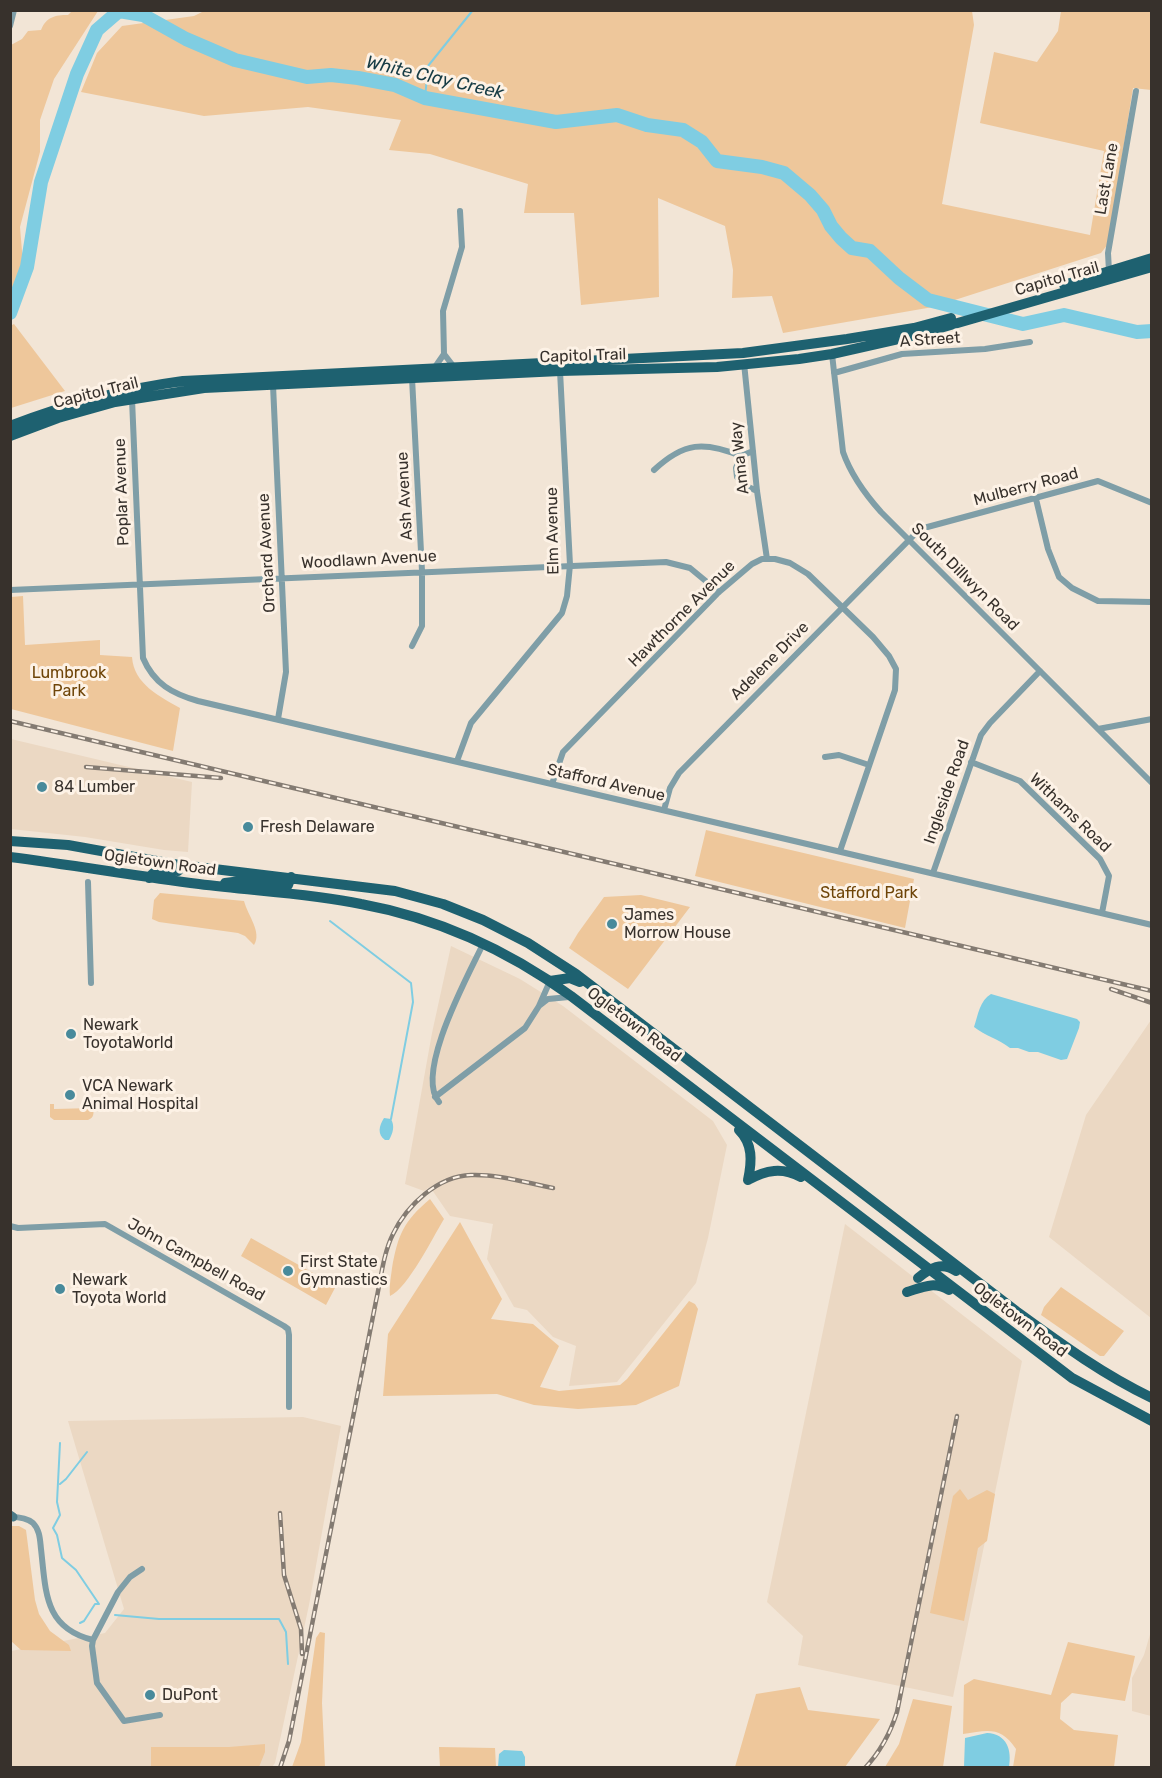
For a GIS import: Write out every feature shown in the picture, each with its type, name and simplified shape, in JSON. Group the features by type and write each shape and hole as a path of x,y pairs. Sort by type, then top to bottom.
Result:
{"main road":[{"name":"Capitol Trail","path":"1086,282 1109,271 1152,258"},
{"name":"Capitol Trail","path":"10,436 77,412 132,398 195,389 560,371 744,365 832,354 1086,282 1152,267"},
{"name":"Capitol Trail","path":"10,426 84,400 165,383 223,378 743,353 915,331"},
{"name":"Ogletown Road","path":"10,841 68,846 173,864 378,888 443,904 506,931 549,955 589,983 1016,1311 1082,1359 1152,1398"},
{"name":"Ogletown Road","path":"10,857 149,878 360,903 448,928 483,944 550,981 571,996 1072,1378 1152,1421"},
{"path":"149,878 153,872 163,870 200,874 238,872"},
{"path":"213,886 241,881 288,885 291,877"},
{"path":"550,981 570,978 616,1004"},
{"path":"728,1115 746,1136 749,1143 748,1180 761,1173 781,1170 792,1172 820,1186"},
{"path":"918,1278 929,1269 938,1266 952,1268 993,1300 1016,1311"},
{"path":"908,1292 926,1285 943,1286 978,1307"}],"street":[{"path":"10,26 14,10"},
{"name":"Last Lane","path":"1109,271 1108,253 1136,91"},
{"path":"435,368 444,354 443,311 462,247 460,211"},
{"name":"A Street","path":"834,374 902,354 985,350 1030,342"},
{"name":"Anna Way","path":"743,353 757,491 767,559"},
{"path":"444,354 454,367"},
{"name":"South Dillwyn Road","path":"832,354 841,439 848,465 869,499 1152,783"},
{"name":"Elm Avenue","path":"457,761 471,723 562,613 567,596 570,565 560,371"},
{"name":"Ash Avenue","path":"412,378 422,572 422,626 412,646"},
{"name":"Orchard Avenue","path":"273,385 286,680 278,719"},
{"name":"Poplar Avenue","path":"132,398 139,584"},
{"path":"654,470 674,454 697,447 720,447 741,456"},
{"path":"753,451 741,456 736,468 737,477 757,491"},
{"name":"Mulberry Road","path":"909,540 920,529 1098,482 1152,503"},
{"path":"1036,499 1047,549 1059,578 1072,588 1098,601 1152,602"},
{"name":"Adelene Drive","path":"664,810 670,788 679,773 909,540"},
{"path":"767,559 790,563 808,574 873,637 889,656 896,669 895,690 840,851"},
{"name":"Hawthorne Avenue","path":"552,784 563,752 719,592 752,564 767,559"},
{"name":"Woodlawn Avenue","path":"10,590 666,562 690,568 719,592"},
{"name":"Stafford Avenue","path":"139,584 143,658 161,685 189,698 1152,925"},
{"name":"Ingleside Road","path":"933,873 984,730 1040,671"},
{"path":"1098,729 1152,719"},
{"path":"825,757 839,755 869,765"},
{"name":"Withams Road","path":"971,762 1020,782 1100,859 1109,876 1102,913"},
{"path":"88,882 91,983"},
{"path":"483,944 441,1038 433,1081 437,1099 525,1028 550,981"},
{"path":"538,1006 548,999 571,996"},
{"name":"John Campbell Road","path":"14,1227 105,1224 284,1326 288,1329 289,1335 289,1407"},
{"path":"10,1232 14,1227"},
{"path":"11,1516 32,1522 38,1532 46,1593 56,1619 70,1632 93,1640"},
{"path":"142,1569 130,1577 118,1592 93,1640 93,1663 97,1683 124,1721 160,1715"}],"shaded area":[{"path":"11,739 192,782 188,852 11,829"},
{"path":"451,946 520,979 563,1006 713,1121 727,1145 708,1238 696,1283 617,1382 569,1386 576,1346 553,1337 527,1310 514,1307 487,1259 493,1224 450,1216 430,1187 424,1191 405,1184 432,1033"},
{"path":"1151,1020 1151,1318 1049,1237 1086,1115"},
{"path":"845,1224 1022,1361 953,1697 798,1665 803,1636 767,1602"},
{"path":"303,1417 341,1426 309,1605 275,1763 272,1767 11,1768 11,1651 105,1633 124,1609 68,1421"},
{"path":"1151,1631 1152,1716 1132,1711 1132,1678 1144,1655"}],"green space":[{"path":"72,11 98,11 54,79 40,120 40,152 20,227 23,263 11,294 11,45 22,39 28,31 41,30 51,18 68,15"},
{"path":"204,11 972,11 974,25 942,204 1090,235 1104,151 980,123 994,52 1037,62 1058,31 1061,11 1151,11 1151,90 1133,88 1108,244 1101,253 933,307 783,333 772,296 732,298 733,270 725,226 658,198 659,297 581,305 574,213 524,213 528,184 430,154 389,150 401,120 308,107 204,116 81,92 97,53 122,26 194,16"},
{"path":"14,324 65,391 11,408 10,326"},
{"name":"Lumbrook Park","path":"23,596 25,645 100,640 100,655 132,657 137,675 143,682 156,694 180,708 173,751 11,709 11,597"},
{"name":"Stafford Park","path":"706,830 914,879 905,928 695,876"},
{"path":"160,893 244,901 255,929 254,945 238,933 159,922 152,919 154,900"},
{"path":"641,895 690,907 628,989 569,948 604,897"},
{"path":"50,1104 54,1104 54,1109 93,1108 93,1115 88,1120 54,1120 50,1117"},
{"path":"430,1199 444,1219 412,1273 390,1296 392,1268 400,1237 414,1214"},
{"path":"460,1222 502,1299 491,1319 533,1324 559,1346 540,1387 559,1391 620,1385 689,1301 698,1309 679,1386 636,1405 578,1409 534,1405 497,1394 383,1396 388,1334"},
{"name":"First State Gymnastics","path":"251,1238 336,1286 326,1305 241,1256"},
{"path":"1061,1287 1124,1331 1104,1356 1100,1356 1041,1315 1044,1307"},
{"path":"960,1489 968,1500 987,1490 995,1494 987,1541 978,1548 964,1621 930,1613 953,1496"},
{"path":"11,1526 19,1526 26,1530 35,1600 39,1614 50,1631 69,1645 71,1651 21,1650 11,1641"},
{"path":"320,1632 325,1633 322,1703 325,1767 292,1767 301,1742 316,1638"},
{"path":"1068,1642 1135,1656 1125,1701 1072,1693 1061,1703 1060,1719 1074,1730 1118,1735 1114,1767 1013,1767 1016,1749 1005,1736 993,1731 963,1734 964,1685 974,1679 1051,1695"},
{"path":"800,1687 808,1710 880,1719 845,1767 735,1767 756,1694"},
{"path":"913,1699 952,1706 943,1767 885,1767 899,1744"},
{"path":"265,1744 265,1752 259,1767 151,1767 151,1747 229,1747"},
{"path":"439,1747 495,1748 496,1767 440,1767"}],"water":[{"path":"991,994 1077,1019 1080,1022 1079,1028 1067,1059 1061,1060 1038,1052 1010,1048 974,1027 982,1004"},
{"path":"384,1118 391,1119 393,1124 389,1140 382,1138 380,1133"},
{"path":"987,1733 999,1736 1007,1744 1010,1755 1009,1767 964,1767 965,1738"},
{"path":"504,1750 522,1751 525,1757 525,1767 498,1767 499,1754"}],"waterway":[{"path":"425,98 428,66 473,10"},
{"name":"White Clay Creek","path":"10,313 27,267 41,182 77,74 97,30 119,11 143,15 186,39 235,60 307,77 331,75 358,78 395,85 425,98 556,122 617,115 647,125 683,130 702,142 717,161 762,167 784,173 810,195 823,210 831,226 852,248 870,251 899,278 928,300 1023,324 1064,315 1137,332 1152,331"},
{"path":"330,921 411,983 413,1002 391,1119"},
{"path":"60,1443 57,1502 60,1515 53,1528 57,1535 62,1558 76,1570 99,1604 95,1604 84,1621 80,1623"},
{"path":"60,1484 87,1452"},
{"path":"115,1615 159,1619 279,1619 286,1632 288,1664"}],"railway":[{"path":"10,721 1152,991"},
{"path":"86,767 221,778"},
{"path":"1111,989 1152,1003"},
{"path":"280,1768 289,1741 383,1267 393,1234 406,1213 425,1194 436,1186 459,1177 492,1176 553,1188"},
{"path":"865,1768 884,1742 897,1712 957,1416"},
{"path":"280,1513 284,1575 301,1629 302,1654"}],"place":[{"name":"84 Lumber","path":"42,787"},
{"name":"Fresh Delaware","path":"248,827"},
{"name":"James Morrow House","path":"612,924"},
{"name":"Newark ToyotaWorld","path":"71,1034"},
{"name":"VCA Newark Animal Hospital","path":"70,1095"},
{"name":"First State Gymnastics","path":"288,1271"},
{"name":"Newark Toyota World","path":"60,1289"},
{"name":"DuPont","path":"150,1695"}]}
